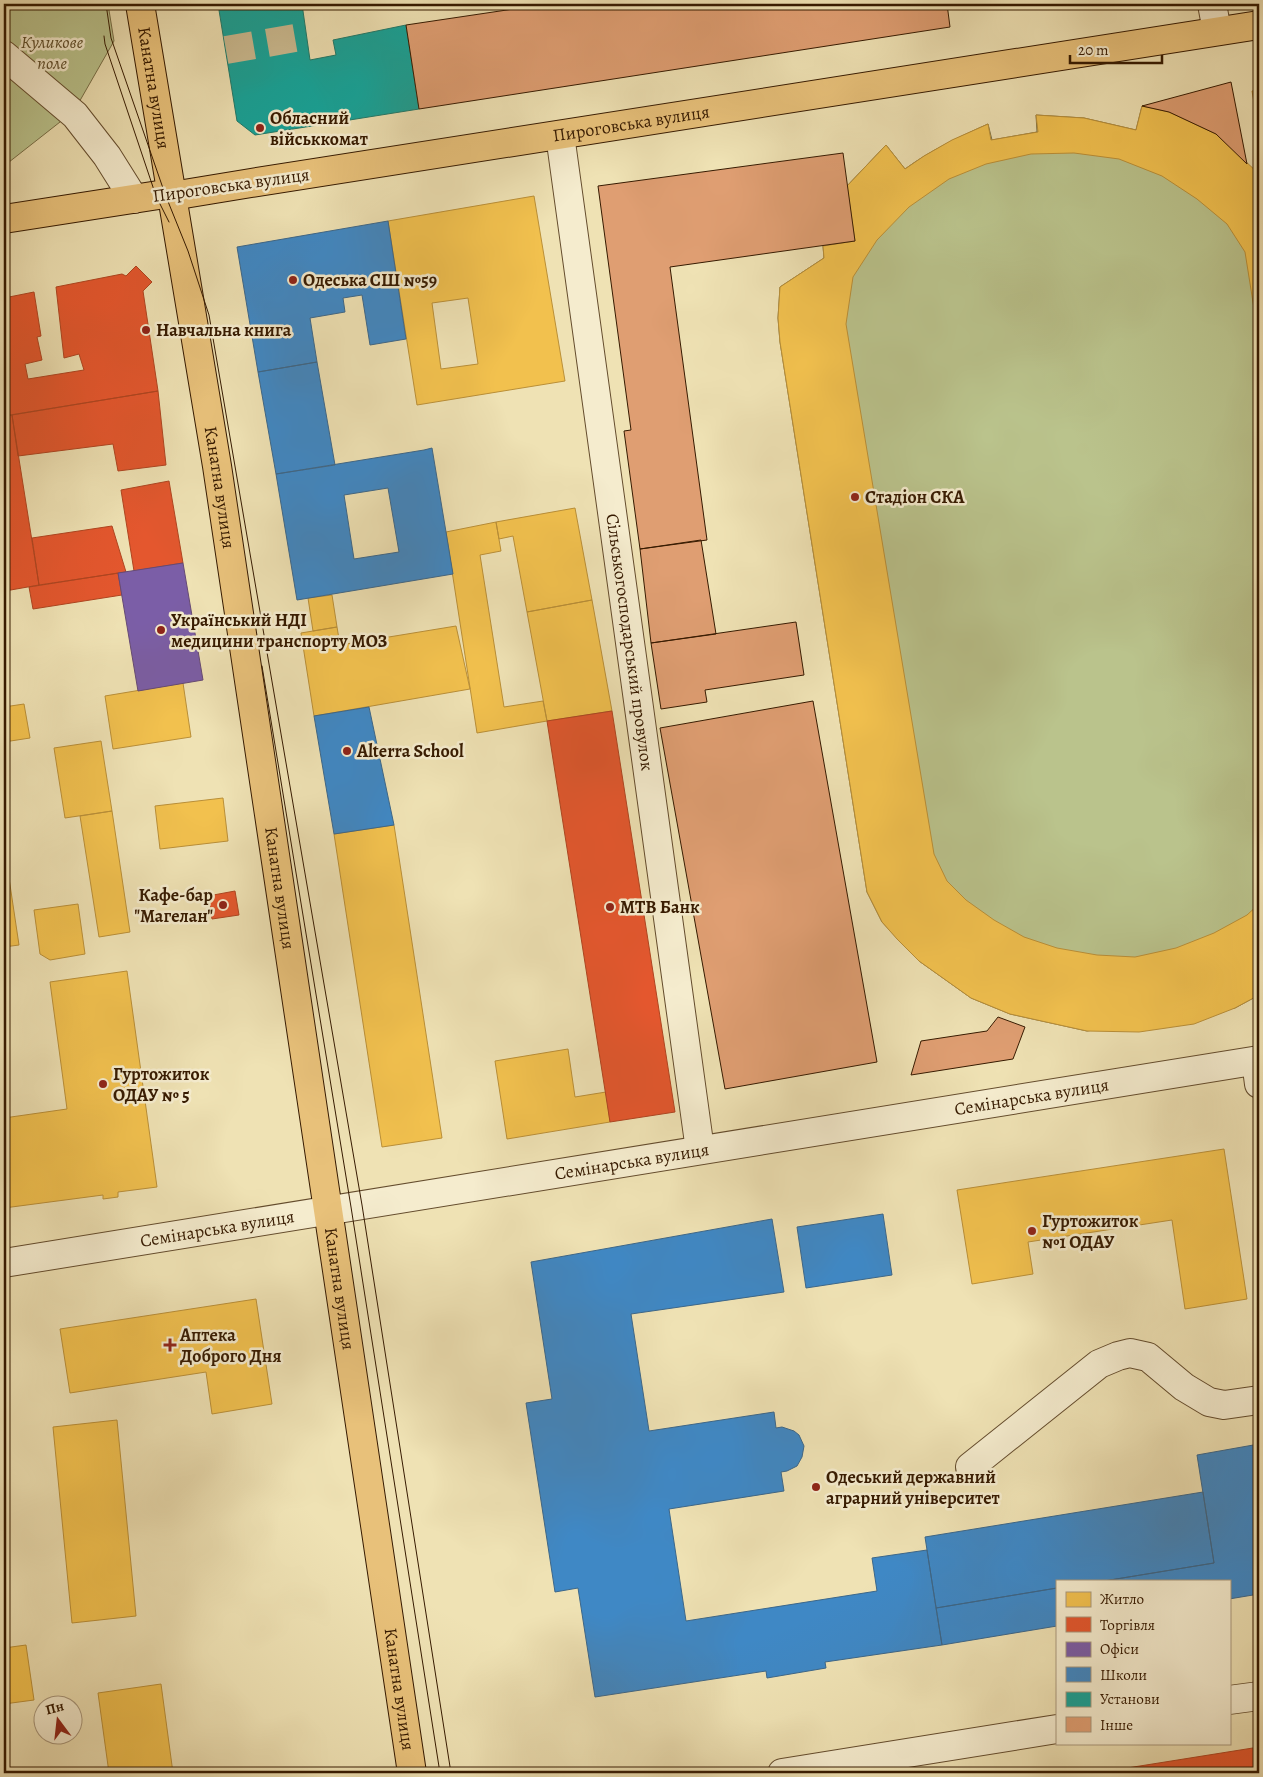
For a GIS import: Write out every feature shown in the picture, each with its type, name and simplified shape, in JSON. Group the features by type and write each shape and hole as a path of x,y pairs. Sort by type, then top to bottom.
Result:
{"main road":[{"name":"Канатна вулиця","path":"140,4 217,466 412,1773"},
{"name":"Пироговська вулиця","path":"4,219 165,194 172,196 1259,24"}],"street":[{"path":"1212,4 1217,31"},
{"path":"4,55 76,115 107,156 134,199"},
{"name":"Сільськогосподарський провулок","path":"560,134 700,1150"},
{"name":"Семінарська вулиця","path":"4,1263 700,1150 1258,1068"},
{"path":"970,1467 1100,1364 1130,1353 1148,1357 1184,1387 1209,1402 1224,1405 1259,1400"},
{"path":"1230,1700 1259,1696"},
{"path":"782,1773 1056,1728"}],"green space":[{"name":"Куликове поле","path":"4,4 108,4 114,41 74,111 4,166"},
{"path":"1142,106 1169,112 1257,172 1259,181 1259,995 1235,1008 1087,1031 1010,1014 971,998 919,961 882,922 867,892 780,342 778,318 780,287 824,258 823,246 855,241 847,186 886,145 905,169 935,150 988,124 992,140 1037,132 1036,115 1084,118 1136,130"}],"building: Житло":[{"path":"1259,90 1259,133 1252,91"},
{"path":"1142,106 1169,112 1216,134 1257,172 1259,181 1259,340 1245,252 1227,224 1197,199 1162,176 1119,159 1074,153 1031,154 986,164 949,179 909,207 877,240 853,277 846,324 934,854 947,881 966,900 994,920 1024,937 1057,948 1097,955 1135,957 1176,948 1214,933 1247,915 1259,904 1259,995 1235,1008 1194,1024 1139,1032 1087,1031 1010,1014 971,998 919,961 897,939 882,922 867,892 780,342 778,318 780,287 824,258 823,246 855,241 847,186 886,145 905,169 952,140 988,124 991,140 1038,132 1036,115 1084,118 1136,130"},
{"path":"534,196 565,381 417,405 388,221","holes":["468,298 478,364 441,369 432,303"]},
{"path":"575,508 592,600 527,612 513,536 499,539 496,522"},
{"path":"496,522 501,551 480,555 504,707 543,701 547,721 477,733 446,532"},
{"path":"332,595 337,627 313,631 308,598"},
{"path":"592,600 612,711 547,721 527,612"},
{"path":"456,626 470,689 314,716 301,633 337,627 340,645"},
{"path":"183,683 191,737 113,749 105,696"},
{"path":"24,704 30,738 4,742 4,707"},
{"path":"101,741 112,811 65,818 54,748"},
{"path":"223,798 228,841 160,849 155,806"},
{"path":"112,811 130,932 99,937 80,816"},
{"path":"394,825 442,1138 382,1147 334,834"},
{"path":"6,858 19,945 4,947 4,859"},
{"path":"78,904 85,954 50,960 40,954 34,910"},
{"name":"Гуртожиток ОДАУ № 5","path":"127,971 157,1187 118,1192 118,1197 103,1199 103,1195 4,1208 4,1118 67,1109 50,982"},
{"path":"568,1049 575,1097 606,1092 610,1122 507,1139 495,1061"},
{"name":"Гуртожиток №1 ОДАУ","path":"1224,1149 1247,1299 1185,1309 1172,1220 1028,1242 1033,1274 972,1284 957,1190"},
{"path":"256,1299 272,1404 212,1414 206,1372 70,1393 60,1329"},
{"path":"117,1420 136,1616 72,1623 53,1427"},
{"path":"26,1645 33,1694 32,1700 4,1704 4,1648"},
{"path":"161,1684 173,1773 109,1773 98,1693"}],"building: Торгівля":[{"path":"136,266 152,282 143,291 158,391 4,416 4,298 34,292 41,336 37,337 42,360 25,364 28,379 84,370 79,354 64,358 56,287 122,274 126,276"},
{"path":"158,391 166,465 118,471 113,444 18,456 12,415"},
{"path":"12,415 39,585 5,591 4,416"},
{"path":"169,481 183,563 134,571 121,490"},
{"path":"112,526 126,572 39,585 32,538"},
{"path":"118,573 122,595 33,609 29,587"},
{"name":"МТВ Банк","path":"612,711 675,1112 610,1122 547,721"},
{"name":"Кафе-бар \"Магелан\"","path":"235,891 239,915 212,919 208,896"},
{"path":"1259,995 1259,1021 1258,1021 1254,998"},
{"path":"1259,1747 1259,1773 1096,1773"}],"building: Офіси":[{"name":"Український НДІ медицини транспорту МОЗ","path":"183,563 203,680 138,691 118,573"}],"building: Школи":[{"path":"388,221 406,339 370,345 362,295 343,298 345,312 310,318 317,362 258,372 237,247"},
{"path":"317,362 335,465 276,474 258,372"},
{"path":"432,448 453,574 297,600 276,474","holes":["388,488 399,552 354,559 344,495"]},
{"path":"369,707 394,825 334,834 314,716"},
{"path":"883,1214 892,1275 806,1288 797,1227"},
{"path":"772,1219 784,1292 631,1314 649,1431 774,1412 776,1428 782,1427 794,1431 799,1435 804,1446 802,1457 797,1466 781,1472 784,1491 669,1509 686,1621 877,1591 872,1558 927,1550 942,1645 825,1662 826,1668 767,1678 766,1671 595,1697 578,1588 555,1592 526,1403 552,1399 531,1262"},
{"path":"1259,1444 1259,1594 1230,1599 1230,1580 1110,1580 1214,1563 1197,1455"},
{"path":"1203,1492 1214,1563 1110,1580 1056,1580 1056,1588 936,1608 925,1537"},
{"path":"1056,1588 1056,1626 942,1645 936,1608"}],"building: Установи":[{"path":"218,4 302,4 310,60 336,55 333,40 406,25 419,109 255,135 237,121"}],"building: Інше":[{"path":"547,4 947,4 950,27 419,109 406,25"},
{"path":"983,4 1017,4 991,9"},
{"path":"1231,82 1247,164 1216,134 1169,112 1142,106"},
{"path":"843,153 855,241 670,267 707,540 640,549 624,431 631,430 598,186"},
{"path":"701,540 716,634 651,643 640,549"},
{"path":"796,622 804,675 705,690 707,702 661,709 651,643"},
{"path":"813,701 877,1062 725,1089 660,728"},
{"path":"998,1017 1025,1027 1013,1059 911,1075 921,1041 987,1031"}],"tunnel":[{"path":"226,50 307,36"}],"tram line":[{"path":"106,4 111,38 165,194 188,251 209,315 362,1205 451,1773"},
{"path":"104,36 105,44 156,196 169,222"},
{"path":"262,666 351,1207 440,1773"}],"place":[{"name":"Обласний військкомат","path":"260,128"},
{"name":"Одеська CШ №59","path":"293,280"},
{"name":"Навчальна книга","path":"146,330"},
{"name":"Стадіон СКА","path":"855,497"},
{"name":"Український НДІ медицини транспорту МОЗ","path":"161,630"},
{"name":"Alterra School","path":"347,751"},
{"name":"Кафе-бар \"Магелан\"","path":"223,905"},
{"name":"МТВ Банк","path":"610,907"},
{"name":"Гуртожиток ОДАУ № 5","path":"103,1084"},
{"name":"Гуртожиток №1 ОДАУ","path":"1032,1231"},
{"name":"Аптека Доброго Дня","path":"170,1345"},
{"name":"Одеський державний аграрний університет","path":"816,1487"}]}
